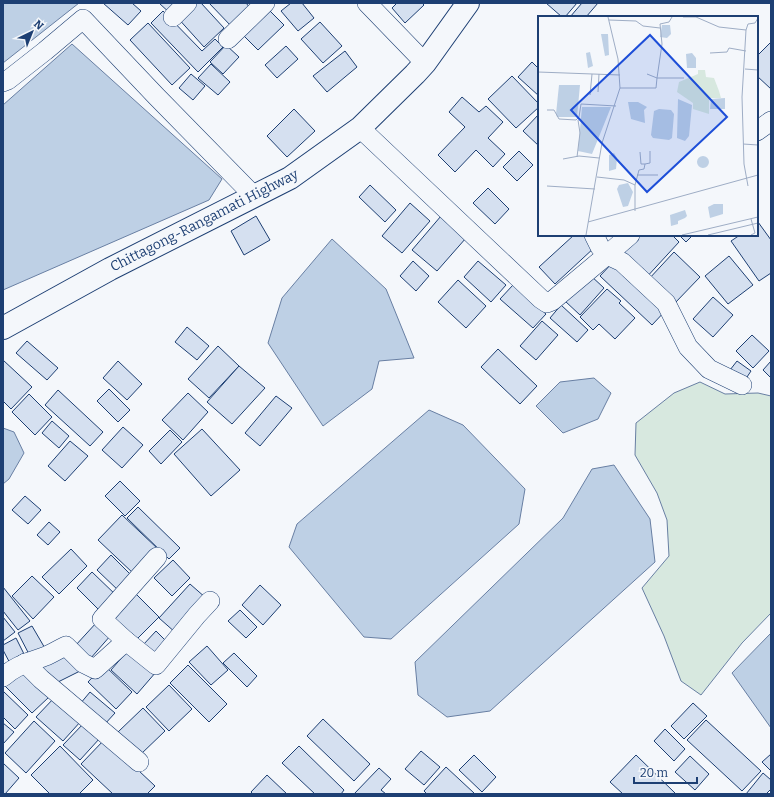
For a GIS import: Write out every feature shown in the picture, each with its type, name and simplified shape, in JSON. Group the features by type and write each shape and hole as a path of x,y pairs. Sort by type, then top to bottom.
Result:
{"main road":[{"name":"Chittagong-Rangamati Highway","path":"3,328 110,269 290,178 360,128 425,63 468,3"}],"street":[{"path":"173,17 188,3"},
{"path":"228,39 265,3"},
{"path":"367,3 425,63"},
{"path":"3,82 8,80 84,19 156,96 254,196"},
{"path":"758,130 771,121"},
{"path":"360,128 547,303 552,301 629,236"},
{"path":"594,236 600,247 607,255 622,262 666,303 688,347 708,368 742,385"},
{"path":"157,557 102,619 156,666 210,601"},
{"path":"3,678 10,671 20,665 46,656 66,646 83,663 95,669 126,641"},
{"path":"26,663 41,679 139,762"}],"shaded area":[{"path":"700,382 725,394 758,393 771,396 771,613 742,643 701,695 681,681 664,636 642,588 669,556 667,520 657,493 635,455 636,423 674,393"}],"water":[{"path":"3,3 79,3 3,63"},
{"path":"72,44 222,179 209,200 3,290 3,105"},
{"path":"332,239 386,289 414,358 379,361 372,389 323,426 268,343 282,298"},
{"path":"594,378 611,393 598,419 563,433 536,406 560,382"},
{"path":"429,410 463,425 525,489 519,524 391,639 364,637 289,547 297,524"},
{"path":"3,428 14,432 24,453 9,479 3,484"},
{"path":"614,465 650,519 655,562 490,711 447,717 418,695 415,662 563,518 592,469"},
{"path":"771,633 771,728 732,673"}],"building":[{"path":"103,3 132,3 141,11 128,25"},
{"path":"159,3 181,3 172,15"},
{"path":"191,3 201,3 224,28 204,47 176,16"},
{"path":"209,3 246,3 251,9 232,27"},
{"path":"291,3 302,3 314,18 298,31 281,11"},
{"path":"397,3 422,3 424,5 405,23 392,8"},
{"path":"546,3 577,3 566,16 561,16"},
{"path":"582,3 598,3 587,16 571,16"},
{"path":"269,10 284,25 258,50 243,35"},
{"path":"163,11 202,51 215,39 223,47 198,72 151,23"},
{"path":"320,22 342,46 323,63 301,39"},
{"path":"148,23 190,68 172,85 130,40"},
{"path":"770,43 771,44 771,89 758,77 758,55"},
{"path":"226,45 239,57 223,74 210,62"},
{"path":"286,46 298,59 277,78 265,65"},
{"path":"345,51 357,67 327,92 313,76"},
{"path":"532,62 538,68 538,95 518,77"},
{"path":"211,64 230,82 218,95 198,78"},
{"path":"191,74 205,86 193,100 179,88"},
{"path":"512,76 538,103 538,108 516,128 488,99"},
{"path":"462,97 479,112 486,106 503,122 488,138 505,154 493,167 476,150 455,172 438,155 465,127 449,112"},
{"path":"294,109 315,131 287,157 267,136"},
{"path":"538,115 538,145 523,131"},
{"path":"519,151 533,165 517,181 503,167"},
{"path":"370,185 396,210 385,222 359,197"},
{"path":"488,188 509,209 495,224 473,203"},
{"path":"410,203 430,221 402,253 382,236"},
{"path":"256,216 270,240 244,255 231,231"},
{"path":"441,216 466,238 437,271 412,250"},
{"path":"758,222 771,240 771,273 759,281 731,241 738,236 758,236"},
{"path":"573,236 584,236 595,247 555,284 539,267"},
{"path":"636,236 673,236 679,242 644,280 618,256"},
{"path":"680,236 692,236 686,242"},
{"path":"674,252 700,277 674,304 648,280"},
{"path":"729,256 753,285 728,304 705,276"},
{"path":"615,260 667,309 652,325 600,276"},
{"path":"413,261 429,276 416,291 400,276"},
{"path":"478,261 506,285 491,302 464,277"},
{"path":"590,275 604,288 580,315 565,301"},
{"path":"458,280 486,306 466,328 438,302"},
{"path":"513,285 546,314 533,328 500,299"},
{"path":"607,289 621,301 619,303 635,318 615,339 599,324 593,330 580,317"},
{"path":"713,297 733,315 713,337 693,319"},
{"path":"561,305 588,330 577,342 550,318"},
{"path":"542,321 558,335 536,360 520,346"},
{"path":"187,327 209,346 197,360 175,342"},
{"path":"752,335 769,351 753,368 736,351"},
{"path":"27,341 58,368 47,380 16,353"},
{"path":"218,346 239,366 209,398 188,379"},
{"path":"498,349 537,386 520,404 481,367"},
{"path":"3,360 32,387 11,409 3,401"},
{"path":"118,361 142,384 127,400 103,378"},
{"path":"737,361 751,371 745,380 730,370"},
{"path":"771,361 771,378 763,370"},
{"path":"239,366 265,388 232,424 207,402"},
{"path":"109,389 130,410 118,422 97,401"},
{"path":"58,390 103,432 90,446 45,405"},
{"path":"188,393 208,412 183,440 162,420"},
{"path":"29,394 52,417 35,435 12,412"},
{"path":"276,396 292,408 260,446 245,433"},
{"path":"52,421 69,436 59,448 42,433"},
{"path":"123,427 143,445 122,468 102,450"},
{"path":"202,429 240,470 211,496 174,454"},
{"path":"170,430 182,442 161,464 149,451"},
{"path":"70,441 88,456 65,481 48,466"},
{"path":"120,481 140,501 125,516 105,496"},
{"path":"25,496 41,510 28,524 12,510"},
{"path":"138,507 180,548 169,559 127,518"},
{"path":"122,515 158,549 134,574 98,540"},
{"path":"49,522 60,532 48,545 37,535"},
{"path":"71,549 87,566 59,594 42,577"},
{"path":"111,555 134,578 120,592 97,570"},
{"path":"173,560 190,578 172,596 154,578"},
{"path":"92,572 118,597 102,613 77,588"},
{"path":"32,576 54,597 33,619 12,596"},
{"path":"190,584 206,598 176,633 159,618"},
{"path":"260,585 281,605 263,625 242,605"},
{"path":"3,587 30,621 18,630 3,611"},
{"path":"134,592 159,617 135,641 110,616"},
{"path":"240,610 257,627 246,638 228,621"},
{"path":"3,617 15,632 3,641"},
{"path":"97,622 111,635 90,659 75,646"},
{"path":"32,626 46,650 31,658 18,633"},
{"path":"156,631 168,643 154,657 143,645"},
{"path":"16,638 27,660 12,667 3,650 3,645"},
{"path":"207,646 228,670 211,685 189,662"},
{"path":"130,648 156,672 137,694 111,670"},
{"path":"67,653 82,670 54,684 38,664"},
{"path":"234,653 257,676 247,687 223,663"},
{"path":"104,665 132,692 116,709 88,682"},
{"path":"188,665 227,704 209,722 170,683"},
{"path":"19,667 49,697 32,713 3,684"},
{"path":"169,685 192,709 169,731 146,707"},
{"path":"3,691 28,715 15,729 3,717"},
{"path":"90,692 115,713 104,725 80,704"},
{"path":"55,697 81,721 63,741 36,717"},
{"path":"693,703 707,716 684,739 671,726"},
{"path":"143,708 165,731 140,755 118,732"},
{"path":"323,719 370,764 354,781 307,736"},
{"path":"706,720 761,771 742,791 687,740"},
{"path":"34,721 55,741 26,773 5,753"},
{"path":"3,723 14,732 3,744"},
{"path":"84,723 100,738 80,760 63,745"},
{"path":"665,729 685,749 674,761 654,741"},
{"path":"105,739 155,786 147,794 113,794 81,764"},
{"path":"60,746 93,780 79,794 50,794 31,775"},
{"path":"299,746 344,790 341,794 315,794 282,763"},
{"path":"421,751 440,767 424,785 405,769"},
{"path":"771,754 771,771 762,762"},
{"path":"474,755 496,777 482,792 459,770"},
{"path":"636,755 675,793 674,794 623,794 610,782"},
{"path":"690,756 709,774 695,790 675,772"},
{"path":"3,763 19,778 5,794 3,794"},
{"path":"446,767 474,793 427,794 424,791"},
{"path":"379,768 391,779 381,790 386,794 354,794"},
{"path":"763,773 771,780 771,789 766,794 746,794"},
{"path":"267,775 287,794 253,794 251,792"}]}
